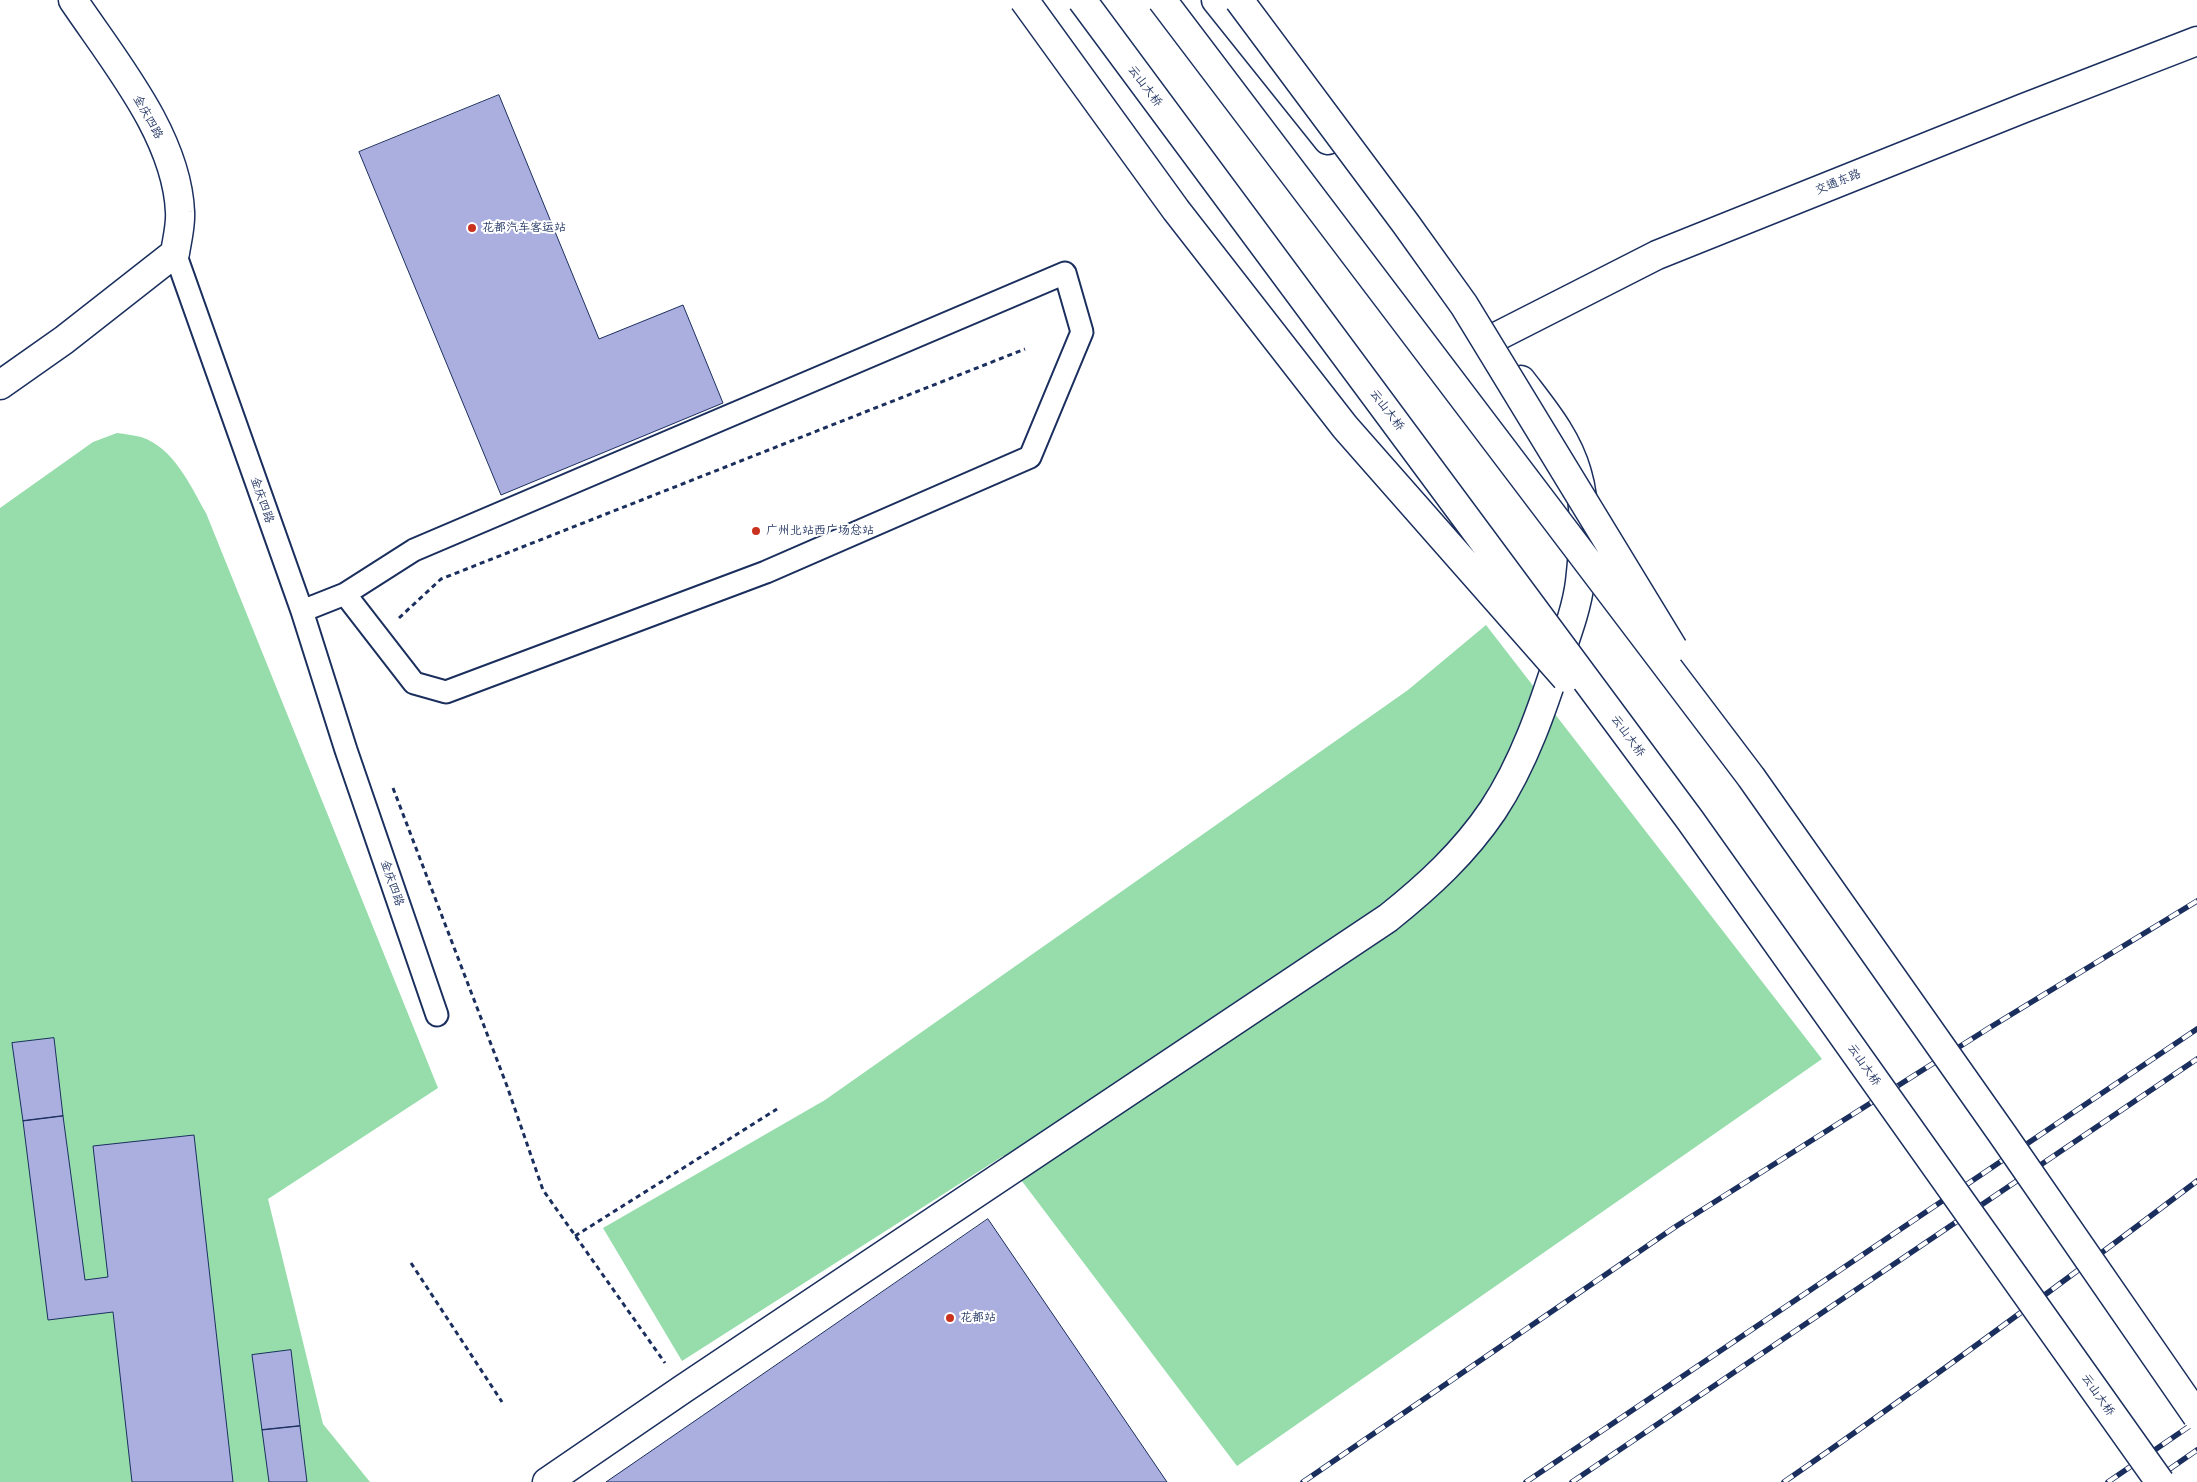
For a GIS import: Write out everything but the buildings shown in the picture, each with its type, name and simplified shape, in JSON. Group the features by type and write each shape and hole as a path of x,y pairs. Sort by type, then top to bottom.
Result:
{"main road":[{"name":"金庆四路","path":"73,0 130,83 159,134 176,180 180,213 175,253"},
{"path":"1024,0 1182,218 1345,427 1690,820"},
{"name":"云山大桥","path":"1082,0 1690,820 2160,1482"},
{"path":"1162,0 1751,777 1982,1105 2197,1416"},
{"path":"547,1482 1388,918 1430,883 1461,852 1494,809 1521,758 1543,706 1570,625 1580,583 1584,515 1578,473 1558,428 1510,364 1488,341 1216,0"},
{"path":"1239,0 1464,305 1751,777"},
{"name":"交通东路","path":"1488,341 1657,255 2197,41"},
{"path":"0,386 64,340 175,253"}],"lane":[{"name":"金庆四路","path":"175,253 302,610 346,750 437,1015"},
{"path":"302,610 345,594 414,550 1065,273 1082,332 1030,457 766,572 446,692 414,683 345,594"}],"path":[{"path":"378,638 441,579 1024,349"},
{"path":"391,783 507,1086 543,1190 683,1389"},
{"path":"575,1236 777,1109"},
{"path":"411,1263 502,1402"}],"green space":[{"path":"117,433 141,437 153,442 172,458 206,513 438,1088 268,1199 323,1424 370,1482 0,1482 0,508 93,442"},
{"path":"1486,625 1822,1059 1237,1466 1003,1156 682,1361 603,1228 825,1100 1408,690"}],"railway":[{"path":"1303,1482 1675,1227 1989,1028 2197,901"},
{"path":"1526,1482 2197,1029"},
{"path":"1572,1482 2197,1059"},
{"path":"1784,1482 1992,1334 2197,1181"},
{"path":"2108,1482 2197,1421"},
{"path":"2151,1482 2197,1450"}],"place":[{"name":"花都汽车客运站","path":"472,228"},
{"name":"广州北站西广场总站","path":"756,531"},
{"name":"花都站","path":"950,1318"}]}
